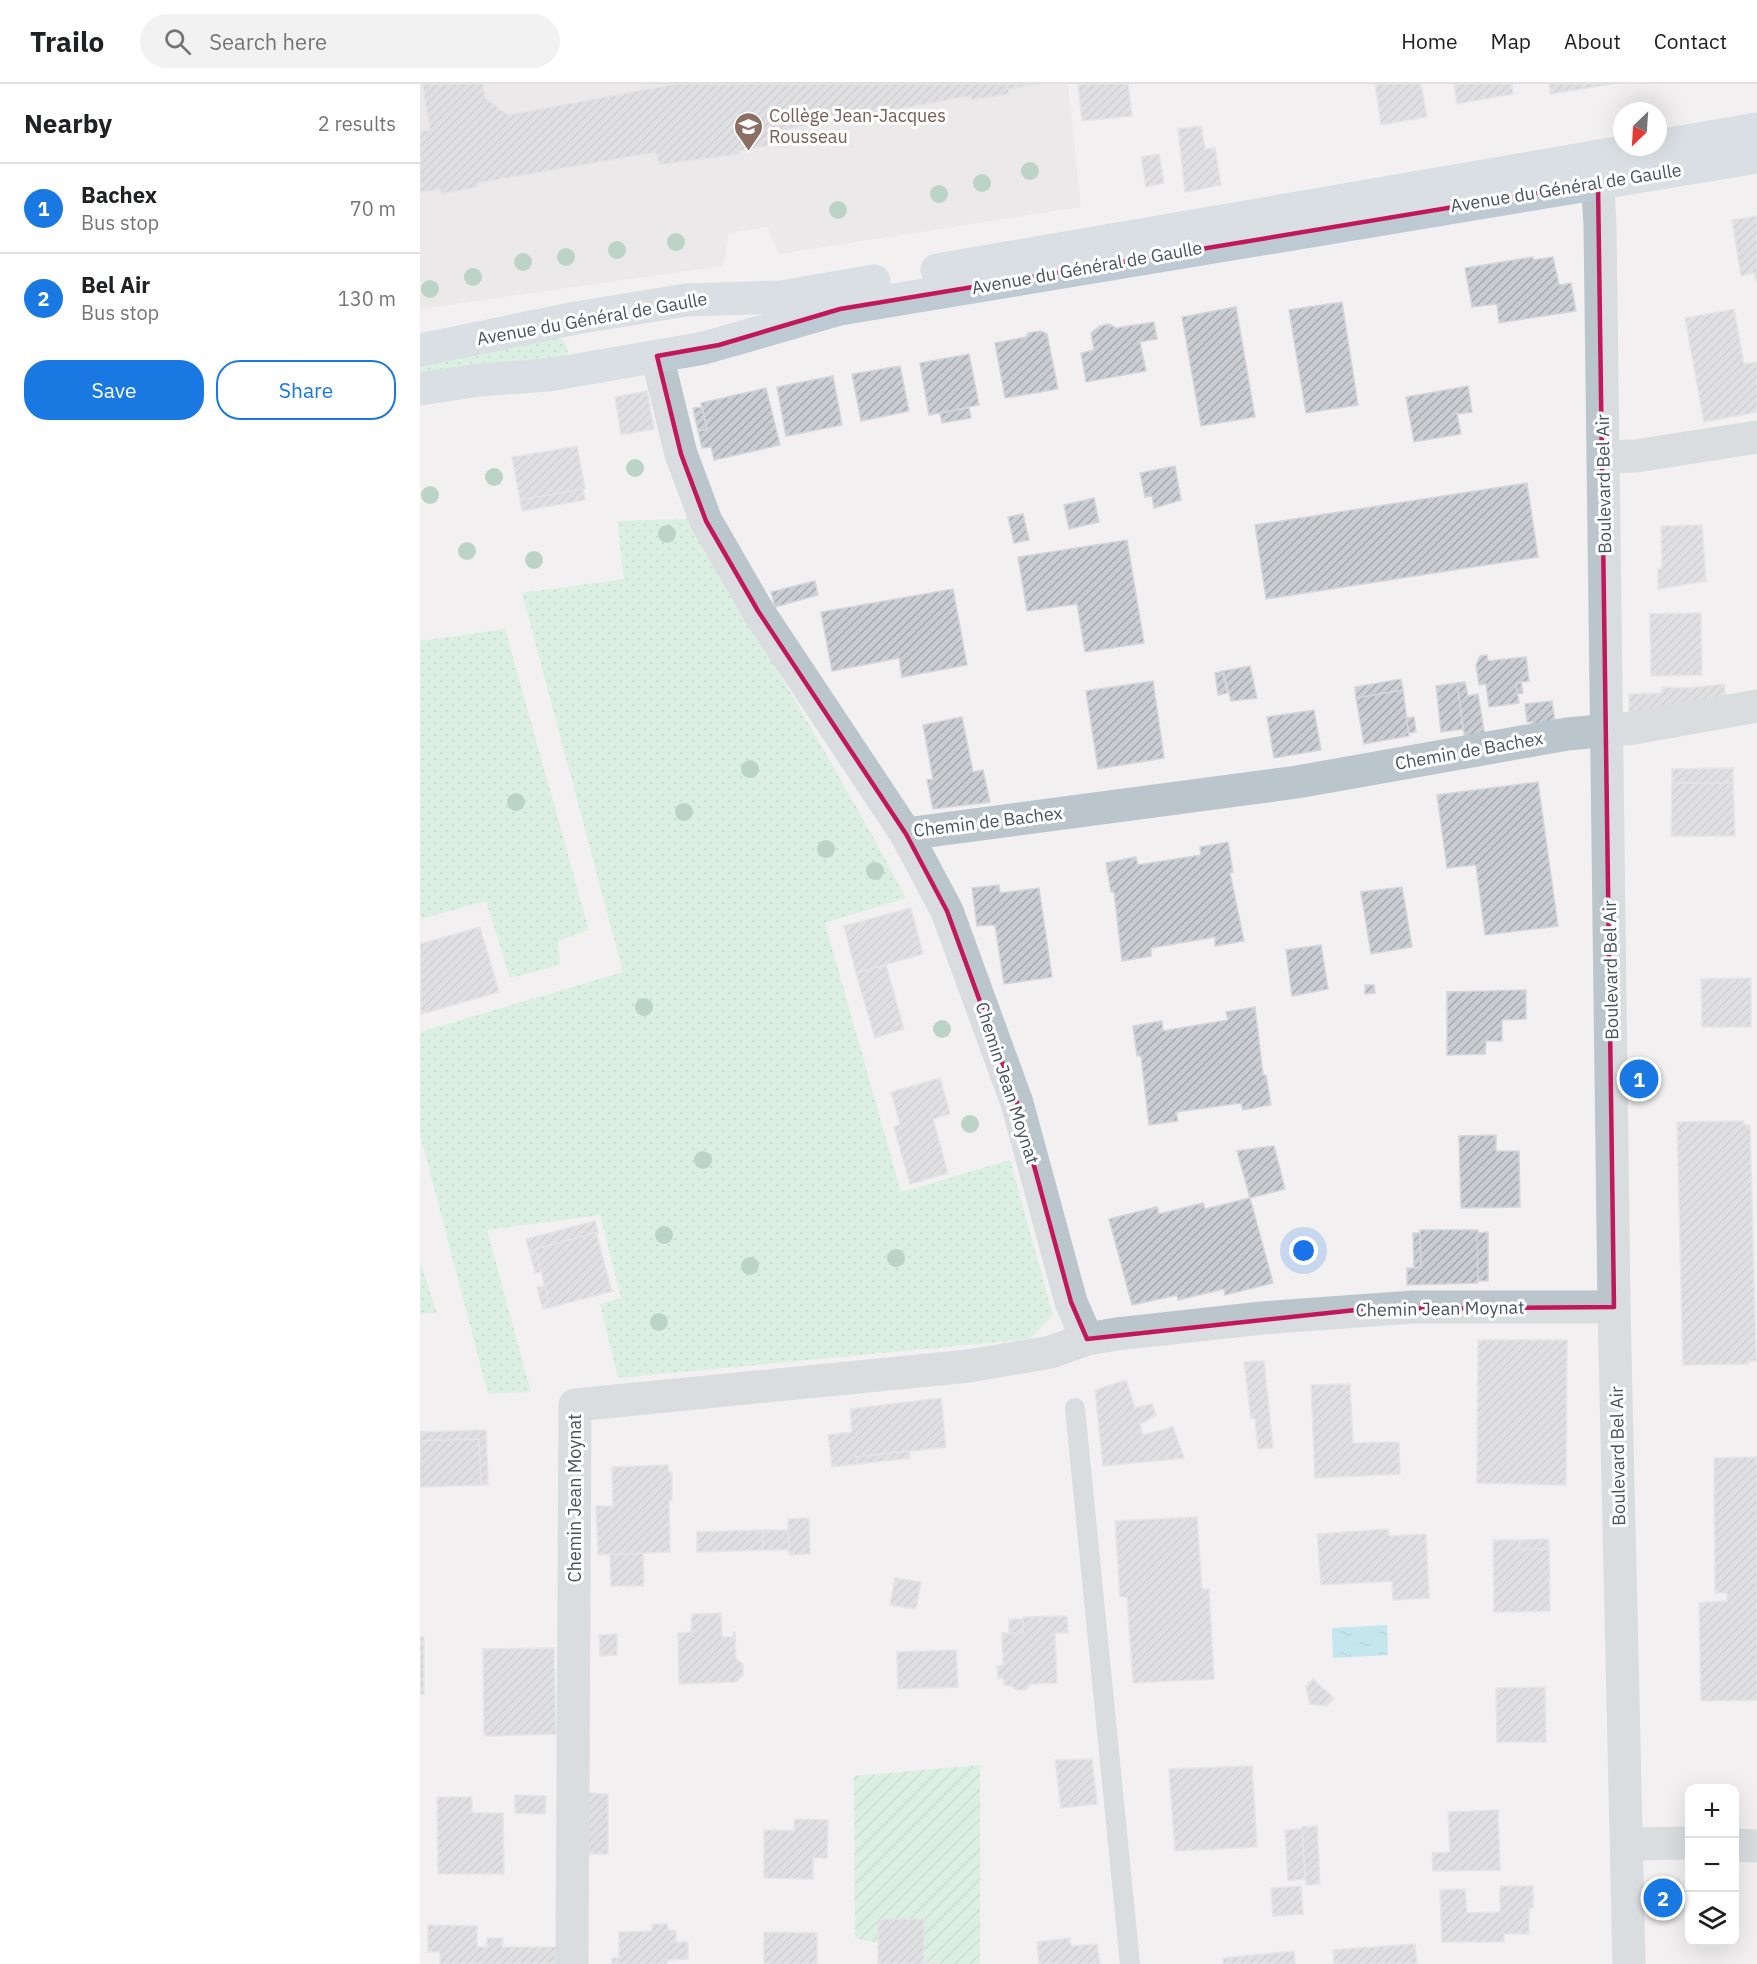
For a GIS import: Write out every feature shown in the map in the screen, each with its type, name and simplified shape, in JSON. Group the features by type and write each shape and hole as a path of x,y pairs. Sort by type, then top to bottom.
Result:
{"main road":[{"name":"Avenue du Général de Gaulle","path":"1667,144 1757,129"},
{"name":"Avenue du Général de Gaulle","path":"420,389 585,369 719,345 840,309 1597,170 1630,156"},
{"name":"Avenue du Général de Gaulle","path":"420,350 576,318 649,306 712,298 795,294 1597,170 1757,157"},
{"path":"649,306 657,356"},
{"path":"576,318 585,369"}],"street":[{"name":"Boulevard Bel Air","path":"1597,170 1604,457 1614,1307 1629,1964"},
{"name":"Chemin de Bachex","path":"657,356 681,454 706,521 758,612 906,834 1297,782 1567,734 1607,730 1757,706"},
{"path":"1604,457 1636,456 1757,437"},
{"name":"Chemin Jean Moynat","path":"906,834 947,910 1011,1084 1047,1208 1071,1302 1087,1339"},
{"name":"Chemin Jean Moynat","path":"572,1964 575,1405 969,1366 1051,1352 1087,1339 1262,1318 1365,1309 1614,1307"},
{"path":"1627,1844 1685,1843"},
{"path":"1739,1845 1757,1846"}],"lane":[{"path":"1075,1408 1130,1964"}],"highlighted area":[{"path":"1598,183 1614,1307 1365,1309 1087,1339 1071,1302 1017,1103 947,911 906,834 758,611 706,521 681,454 657,356 719,345 840,309"}],"shaded area":[{"name":"Collège Jean-Jacques Rousseau","path":"420,84 1068,84 1081,207 779,254 767,227 729,233 723,266 420,309"}],"green space":[{"path":"556,335 566,343 568,353 561,363 420,381 420,363"},
{"path":"691,519 854,802 906,898 825,923 901,1192 1010,1160 1053,1315 1030,1339 618,1378 600,1304 621,1298 600,1215 487,1230 531,1392 488,1394 420,1134 420,1032 623,972 522,593 624,579 617,521"},
{"path":"505,629 589,930 558,941 560,965 510,978 486,901 420,919 420,641"},
{"path":"420,1262 437,1313 420,1314"},
{"path":"980,1765 980,1964 924,1964 924,1919 878,1943 855,1938 854,1776"}],"water":[{"path":"1387,1625 1388,1655 1333,1658 1332,1628"}],"building":[{"path":"422,84 483,84 485,98 508,115 675,84 1039,84 1009,89 1009,94 972,100 970,96 788,129 790,142 739,151 739,154 659,165 656,152 478,183 479,187 441,194 440,189 420,193 420,131 430,130"},
{"path":"1078,84 1128,84 1132,116 1082,121"},
{"path":"1375,84 1421,84 1427,117 1381,125"},
{"path":"1454,84 1512,84 1513,94 1457,104"},
{"path":"1549,84 1612,84 1551,94"},
{"path":"1201,126 1205,149 1215,148 1221,185 1185,192 1178,129"},
{"path":"1159,154 1164,183 1146,187 1141,157"},
{"path":"1757,216 1756,281 1754,273 1741,276 1732,220"},
{"path":"1533,257 1533,260 1553,257 1559,285 1571,283 1576,311 1499,323 1497,304 1472,307 1465,268"},
{"path":"1342,302 1358,405 1306,413 1289,310"},
{"path":"1236,307 1255,417 1201,426 1182,317"},
{"path":"1734,309 1744,364 1757,362 1757,412 1704,422 1685,318"},
{"path":"1154,322 1157,339 1140,342 1146,371 1086,382 1081,353 1094,350 1091,333 1100,326 1109,324 1116,328"},
{"path":"1041,331 1047,334 1058,389 1005,398 995,343 1026,337 1028,333"},
{"path":"969,354 979,405 929,415 920,363"},
{"path":"900,366 909,411 861,421 852,374"},
{"path":"833,376 842,425 786,436 777,387"},
{"path":"1468,386 1472,412 1457,414 1461,434 1414,442 1406,397"},
{"path":"766,388 780,445 714,460 711,447 702,448 698,431 707,429 701,403"},
{"path":"647,391 654,429 621,435 615,397"},
{"path":"702,407 707,429 698,431 693,408"},
{"path":"969,408 971,418 942,423 940,413"},
{"path":"577,446 585,489 520,500 512,457"},
{"path":"1175,466 1181,500 1154,508 1152,496 1145,497 1140,473"},
{"path":"1527,483 1538,557 1266,599 1255,525"},
{"path":"583,489 585,500 522,511 520,500"},
{"path":"1094,498 1099,522 1069,529 1064,505"},
{"path":"1023,514 1029,540 1014,543 1008,517"},
{"path":"1702,525 1706,581 1658,589 1658,569 1662,569 1661,526"},
{"path":"1127,540 1144,643 1085,652 1077,604 1027,611 1018,557"},
{"path":"815,581 818,595 775,607 771,592"},
{"path":"953,589 967,665 902,677 899,658 832,671 821,612"},
{"path":"1701,613 1702,675 1651,676 1650,614"},
{"path":"1487,655 1488,661 1526,657 1529,681 1516,683 1519,703 1489,707 1486,684 1479,685 1476,665 1480,656"},
{"path":"1250,666 1257,698 1231,701 1223,671"},
{"path":"1223,671 1227,693 1218,695 1215,673"},
{"path":"1401,679 1403,690 1356,698 1355,687"},
{"path":"1153,681 1164,758 1098,769 1086,691"},
{"path":"1465,682 1468,696 1478,694 1485,737 1465,740 1457,683"},
{"path":"1521,682 1523,693 1517,694 1516,683"},
{"path":"1457,683 1463,729 1441,732 1436,686"},
{"path":"1724,684 1726,701 1629,716 1629,694 1661,693 1663,687 1689,688"},
{"path":"1403,690 1409,736 1364,744 1356,698"},
{"path":"1552,701 1555,722 1533,726 1532,722 1527,722 1525,704"},
{"path":"1314,710 1321,750 1274,758 1267,717"},
{"path":"962,717 973,772 983,770 990,802 933,809 927,780 933,779 923,725"},
{"path":"1414,717 1416,732 1409,733 1406,718"},
{"path":"1733,768 1733,783 1672,783 1672,769"},
{"path":"1538,782 1558,926 1485,935 1476,865 1447,868 1437,795"},
{"path":"1672,783 1733,783 1735,836 1671,836"},
{"path":"1228,842 1233,872 1230,873 1244,941 1215,946 1215,937 1151,948 1151,956 1122,961 1114,892 1111,892 1106,863 1136,857 1138,865 1201,855 1200,847"},
{"path":"999,885 1000,893 1039,888 1052,977 1004,984 995,925 977,926 972,888"},
{"path":"1402,887 1412,947 1371,954 1361,892"},
{"path":"911,908 923,954 856,973 844,926"},
{"path":"480,927 499,992 421,1014 420,944"},
{"path":"1321,945 1328,989 1292,996 1286,950"},
{"path":"886,965 904,1029 875,1038 856,973"},
{"path":"1751,978 1751,1027 1702,1027 1701,979"},
{"path":"1365,985 1374,985 1375,993 1365,994"},
{"path":"1526,990 1526,1019 1502,1020 1502,1041 1486,1041 1485,1054 1447,1055 1447,992"},
{"path":"1255,1007 1263,1075 1266,1075 1271,1105 1243,1110 1241,1103 1176,1112 1178,1121 1149,1125 1141,1056 1137,1056 1133,1026 1162,1021 1163,1031 1228,1020 1226,1012"},
{"path":"940,1078 950,1114 933,1119 948,1173 910,1184 894,1127 900,1124 891,1092"},
{"path":"1743,1121 1744,1125 1750,1125 1756,1361 1749,1361 1748,1364 1683,1365 1677,1122"},
{"path":"1496,1135 1496,1151 1519,1151 1520,1207 1461,1208 1459,1136"},
{"path":"1274,1146 1285,1189 1250,1198 1237,1151"},
{"path":"1250,1198 1273,1283 1225,1295 1224,1289 1178,1300 1177,1295 1132,1305 1109,1219 1157,1207 1159,1214 1203,1203 1205,1209"},
{"path":"595,1221 598,1232 529,1251 526,1239"},
{"path":"1420,1230 1478,1230 1478,1283 1407,1285 1407,1268 1421,1268"},
{"path":"598,1232 597,1236 611,1289 614,1291 543,1309 542,1307 549,1304 536,1252 530,1253 529,1251"},
{"path":"1488,1232 1488,1281 1478,1281 1477,1233"},
{"path":"1413,1233 1420,1233 1421,1268 1414,1267"},
{"path":"536,1252 541,1272 535,1273 530,1253"},
{"path":"545,1286 549,1304 542,1307 537,1287"},
{"path":"1478,1340 1567,1340 1566,1485 1477,1483"},
{"path":"1264,1361 1273,1448 1258,1449 1255,1419 1251,1419 1244,1362"},
{"path":"1126,1380 1135,1408 1152,1404 1156,1415 1140,1424 1143,1435 1173,1427 1184,1458 1103,1466 1095,1390"},
{"path":"1350,1384 1353,1443 1399,1442 1400,1474 1315,1478 1311,1385"},
{"path":"941,1398 946,1447 856,1457 857,1464 832,1467 828,1435 852,1432 850,1409"},
{"path":"486,1430 488,1485 481,1485 479,1439 420,1441 420,1432"},
{"path":"479,1439 481,1485 420,1487 420,1441"},
{"path":"909,1451 910,1458 857,1464 856,1457"},
{"path":"1757,1457 1757,1700 1701,1701 1699,1603 1727,1601 1727,1593 1715,1593 1714,1458"},
{"path":"668,1465 669,1472 672,1472 672,1500 669,1500 670,1552 598,1555 596,1506 613,1506 612,1467"},
{"path":"1197,1517 1202,1589 1209,1589 1214,1679 1133,1683 1127,1597 1120,1597 1115,1521"},
{"path":"809,1518 810,1554 789,1555 788,1519"},
{"path":"1388,1529 1389,1536 1426,1534 1429,1598 1393,1600 1392,1581 1321,1585 1317,1534"},
{"path":"763,1530 763,1550 697,1552 697,1532"},
{"path":"763,1530 788,1530 789,1550 763,1550"},
{"path":"1548,1539 1549,1549 1519,1549 1519,1540"},
{"path":"1493,1540 1519,1540 1519,1549 1549,1549 1550,1611 1494,1612"},
{"path":"643,1553 644,1586 611,1586 610,1555"},
{"path":"895,1578 921,1582 916,1609 890,1605"},
{"path":"721,1613 722,1637 733,1637 733,1632 735,1632 736,1659 743,1664 743,1675 736,1682 679,1684 678,1633 691,1632 692,1614"},
{"path":"1067,1616 1068,1633 1055,1633 1057,1683 1030,1684 1026,1690 1017,1690 1012,1686 1004,1685 1003,1678 998,1679 997,1666 1003,1665 1002,1633 1023,1633 1023,1617"},
{"path":"1009,1619 1023,1619 1023,1633 1009,1633"},
{"path":"617,1634 617,1655 600,1656 599,1635"},
{"path":"420,1637 424,1637 424,1694 420,1694"},
{"path":"554,1648 556,1734 484,1736 483,1649"},
{"path":"956,1650 958,1687 898,1689 897,1652"},
{"path":"1313,1679 1334,1698 1327,1706 1310,1704 1306,1687"},
{"path":"1545,1687 1546,1742 1497,1742 1496,1688"},
{"path":"1092,1759 1097,1804 1061,1808 1055,1760"},
{"path":"1252,1766 1257,1847 1175,1851 1169,1769"},
{"path":"587,1793 608,1794 608,1854 588,1854"},
{"path":"515,1795 546,1796 545,1814 515,1813"},
{"path":"437,1797 472,1797 472,1813 503,1813 504,1874 438,1874"},
{"path":"1498,1810 1500,1870 1433,1871 1432,1853 1450,1852 1448,1812"},
{"path":"795,1819 828,1820 827,1858 813,1858 813,1879 764,1878 764,1830 794,1831"},
{"path":"1317,1826 1320,1884 1306,1885 1302,1827"},
{"path":"1302,1829 1305,1879 1288,1881 1285,1830"},
{"path":"1301,1886 1303,1914 1273,1916 1271,1888"},
{"path":"1500,1886 1533,1886 1533,1908 1529,1908 1529,1934 1504,1934 1504,1942 1442,1942 1440,1890 1465,1889 1467,1913 1500,1912"},
{"path":"878,1919 924,1919 924,1962 940,1964 878,1964"},
{"path":"652,1924 667,1924 668,1930 676,1931 676,1942 688,1942 688,1959 667,1960 667,1964 612,1964 612,1958 619,1958 619,1932 652,1931"},
{"path":"428,1925 477,1926 477,1947 487,1947 487,1938 503,1938 502,1947 557,1947 556,1964 440,1964 440,1952 428,1952"},
{"path":"764,1932 817,1933 817,1964 764,1964"},
{"path":"1070,1938 1071,1946 1097,1944 1100,1964 1039,1964 1037,1942"},
{"path":"1415,1944 1417,1964 1334,1964 1333,1950"},
{"path":"1294,1951 1295,1964 1223,1964 1223,1958"}],"place":[{"name":"Collège Jean-Jacques Rousseau","path":"748,152"},
{"name":"Bachex","path":"1639,1079"},
{"name":"Bel Air","path":"1663,1898"}]}
